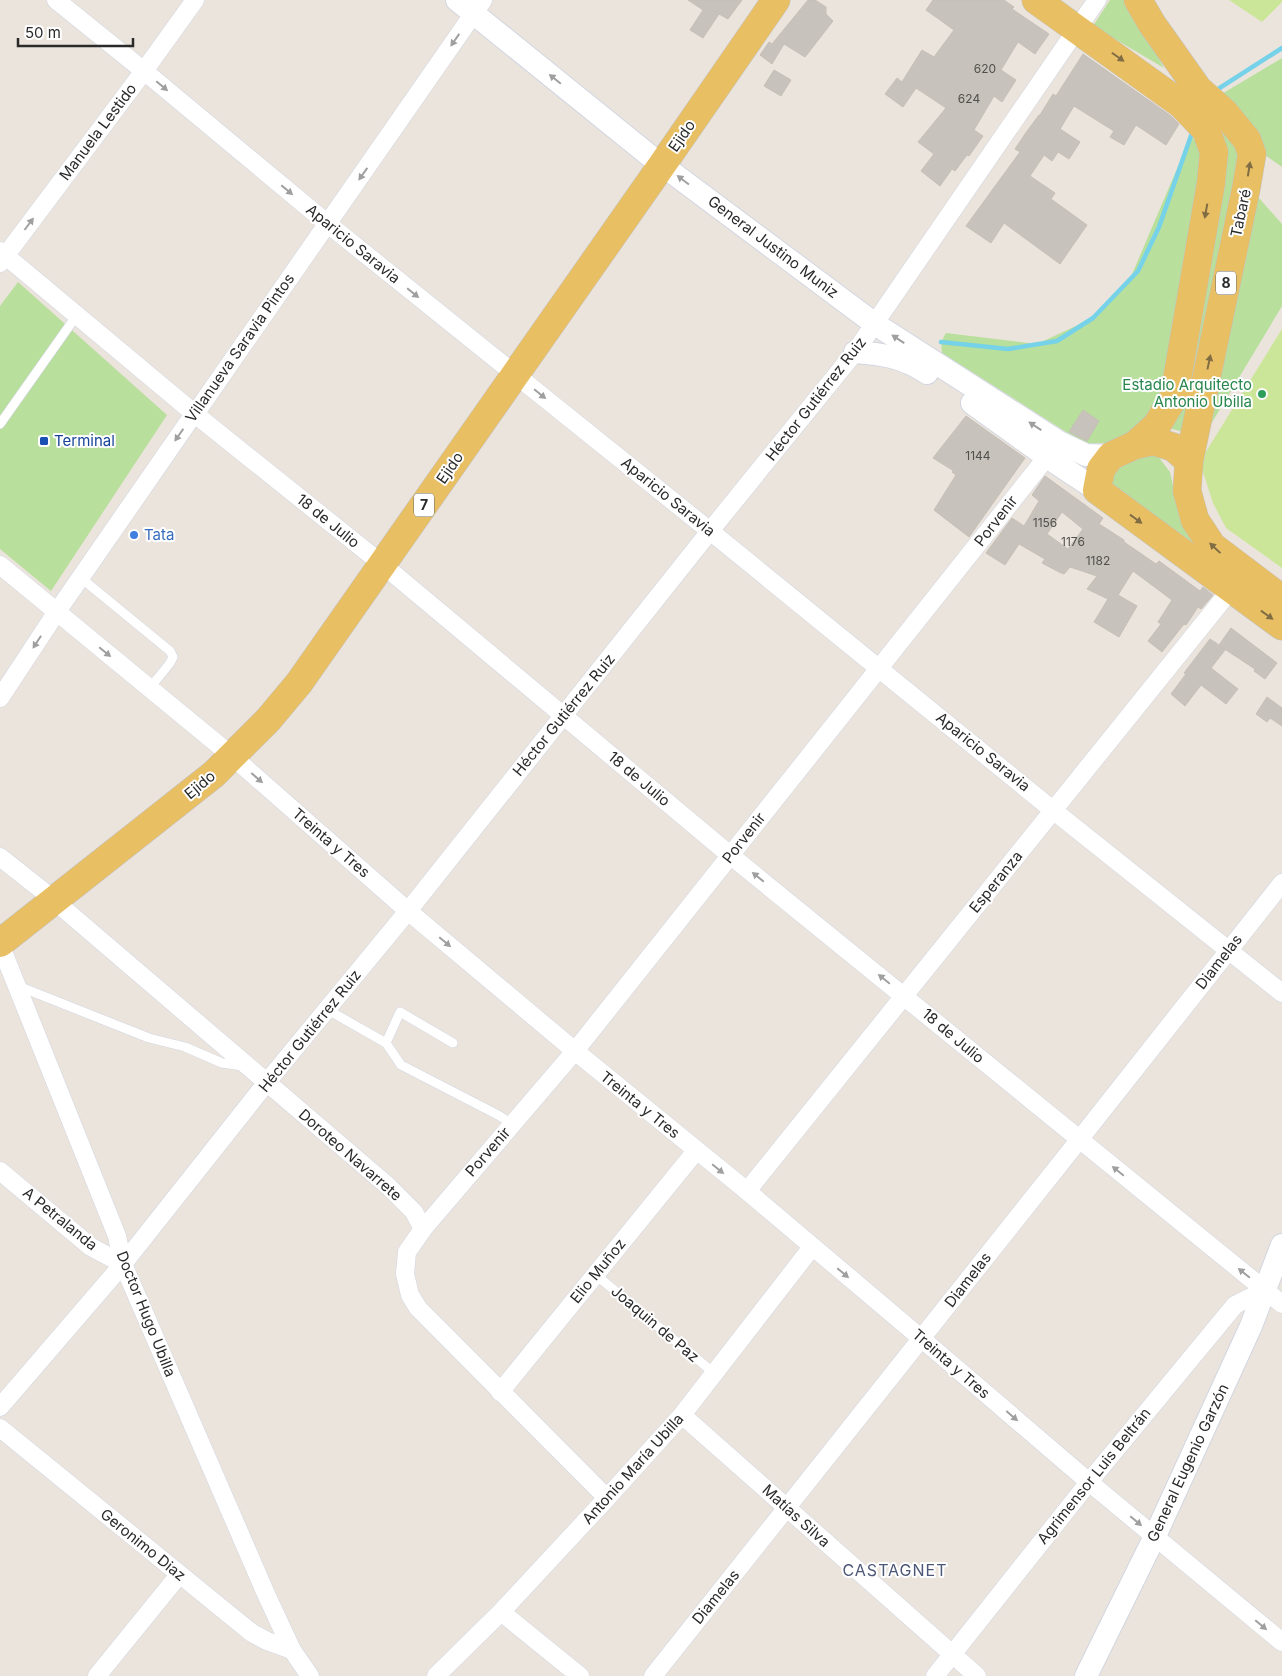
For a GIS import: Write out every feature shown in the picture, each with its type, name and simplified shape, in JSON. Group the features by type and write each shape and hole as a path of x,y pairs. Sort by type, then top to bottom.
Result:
{"main road":[{"name":"Ejido","path":"656,160 756,0"},
{"name":"Ejido","path":"0,944 113,838 227,752 376,560 656,160 776,0"},
{"name":"8","path":"1036,0 1078,28"},
{"name":"Tabaré","path":"1138,0 1189,96"},
{"name":"Tabaré","path":"1078,28 1189,96 1215,121 1247,140 1252,154 1188,461"},
{"name":"Tabaré","path":"1123,450 1157,425 1174,397 1211,183 1215,121"},
{"path":"1123,450 1153,441 1173,447 1188,461"},
{"name":"8","path":"1123,450 1101,469 1097,490 1238,580 1282,599"},
{"name":"8","path":"1188,461 1187,491 1195,520 1238,580 1282,626"},
{"name":"Ejido","path":"0,925 49,896"}],"street":[{"name":"Aparicio Saravia","path":"56,0 328,224 1282,993"},
{"name":"Manuela Lestido","path":"2,256 144,71 195,0"},
{"name":"Héctor Gutiérrez Ruiz","path":"0,1407 123,1264 267,1082 408,911 855,352 1097,0"},
{"name":"General Justino Muniz","path":"471,5 656,160 875,324 1053,449 1097,490"},
{"name":"Villanueva Saravia Pintos","path":"0,698 56,613 328,224 471,5"},
{"name":"18 de Julio","path":"2,256 77,315 195,414 376,560 730,855 1274,1297"},
{"name":"General Justino Muniz","path":"855,352 884,354 912,362 951,388 1053,449 1086,454 1123,450"},
{"name":"Porvenir","path":"423,1228 575,1051 1053,449"},
{"name":"Treinta y Tres","path":"0,565 227,752 408,911 696,1151 747,1191 1089,1482 1282,1642"},
{"name":"Esperanza","path":"747,1191 1238,580"},
{"name":"Doroteo Navarrete","path":"0,857 49,896 388,1186 414,1212 423,1228"},
{"name":"Diamelas","path":"653,1676 1282,883"},
{"name":"Doctor Hugo Ubilla","path":"0,944 117,1236 123,1264 266,1594 292,1650 310,1676"},
{"name":"Elio Muñoz","path":"500,1392 696,1151"},
{"name":"A Petralanda","path":"0,1171 91,1247 123,1264"},
{"path":"423,1228 407,1252 405,1274 410,1295 418,1308 607,1498"},
{"name":"General Eugenio Garzón","path":"1086,1676 1155,1536 1251,1326 1274,1297 1282,1245"},
{"name":"Antonio María Ubilla","path":"436,1676 501,1612 682,1415 812,1247"},
{"name":"Agrimensor Luis Beltrán","path":"935,1676 1089,1482 1235,1304 1274,1297"},
{"name":"Matías Silva","path":"682,1415 978,1676"},
{"name":"Geronimo Diaz","path":"0,1428 252,1633 292,1650"},
{"path":"97,1676 179,1575"},
{"path":"501,1612 580,1676"}],"lane":[{"path":"0,424 77,315"},
{"path":"81,578 170,651 173,657 170,663 149,689"},
{"path":"15,985 149,1038 185,1047 222,1063 250,1068"},
{"path":"328,1010 386,1043 401,1065 498,1114 512,1124"},
{"path":"386,1043 400,1012 453,1043"},
{"name":"Joaquin de Paz","path":"596,1275 714,1373"}],"green space":[{"path":"1110,0 1127,0 1164,68 1093,26"},
{"path":"1229,0 1282,0 1282,2 1262,22"},
{"path":"1282,58 1282,167 1265,155 1220,95"},
{"path":"1220,119 1245,152 1187,433 1169,428 1227,153"},
{"path":"1191,136 1207,153 1168,385 1153,413 1120,442 1085,444 942,353 941,342 946,333 1037,344 1093,318 1130,279"},
{"path":"1258,197 1282,224 1282,306 1202,439"},
{"path":"18,282 167,415 51,591 0,549 0,306"},
{"name":"Estadio Arquitecto Antonio Ubilla","path":"1282,329 1282,568 1226,528 1213,503 1203,472 1202,458"},
{"path":"1157,455 1170,472 1180,519 1213,565 1108,486 1116,466 1136,458"}],"building":[{"path":"688,0 742,0 728,19 719,14 703,38 690,30 703,10"},
{"path":"808,0 815,0 826,7 826,14 833,21 805,57 784,44 772,64 760,55 769,42 772,44"},
{"path":"933,0 1004,0 1014,7 1012,9 1049,34 1035,54 1018,42 1001,70 1016,80 1002,102 994,96 974,130 983,136 969,156 967,155 955,171 952,169 940,186 921,171 934,154 918,142 946,108 916,88 903,107 885,94 897,78 902,82 922,50 934,57 954,30 926,10"},
{"path":"1083,54 1171,116 1179,124 1166,145 1136,125 1124,145 1110,137 1114,131 1074,106 1060,129 1080,142 1069,159 1058,152 1052,161 1044,155 1030,176 1055,193 1051,199 1087,225 1060,264 1004,223 991,243 966,226 1020,152 1015,149 1053,94 1056,96"},
{"path":"774,70 791,80 781,96 764,86"},
{"path":"1083,410 1099,421 1087,441 1069,432"},
{"path":"966,416 1025,458 969,537 934,510 956,475 952,472 954,471 933,458"},
{"path":"1045,476 1103,518 1099,524 1124,540 1124,542 1156,564 1159,561 1200,591 1203,587 1213,595 1201,609 1198,607 1186,625 1184,624 1162,652 1148,641 1161,624 1158,622 1172,600 1133,571 1118,595 1137,606 1119,637 1094,622 1108,599 1087,589 1097,576 1070,567 1064,574 1059,572 1042,563 1045,559 1019,544 1005,565 986,553 1012,518 1024,526 1039,501 1032,495","holes":["1062,512 1083,529 1068,549 1047,534"]},
{"path":"1231,628 1277,663 1265,679 1254,671 1255,669 1220,646 1225,650 1211,668 1238,689 1226,704 1201,685 1185,706 1171,694 1186,674 1184,673 1210,639 1219,645"},
{"path":"1267,697 1282,708 1282,726 1270,718 1267,722 1256,714"}],"waterway":[{"path":"1215,91 1282,48"},
{"path":"941,342 1008,349 1057,341 1093,318 1138,271 1159,227 1193,130"}],"place":[{"name":"Estadio Arquitecto Antonio Ubilla","path":"1262,394"},
{"name":"Terminal","path":"44,441"},
{"name":"Tata","path":"134,535"}],"district":[{"name":"CASTAGNET","path":"895,1570"}]}
